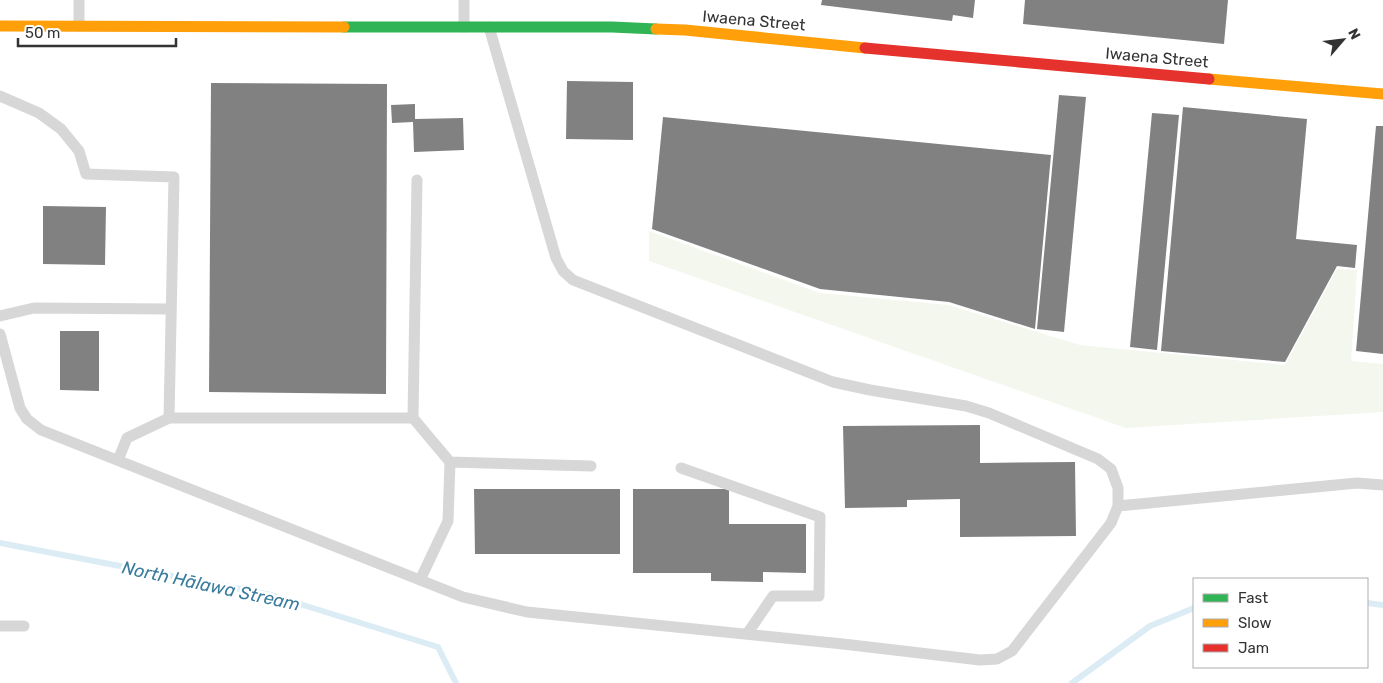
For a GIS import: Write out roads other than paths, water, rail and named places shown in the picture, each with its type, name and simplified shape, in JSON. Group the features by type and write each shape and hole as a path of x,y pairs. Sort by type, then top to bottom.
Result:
{"street":[{"name":"Iwaena Street","path":"0,26 612,27 685,30 1383,94"}],"lane":[{"path":"79,0 79,26"},
{"path":"464,0 464,27"},
{"path":"0,334 20,408 27,419 41,430 463,597 527,612 980,660 997,659 1012,651 1111,522 1118,506 1118,488 1111,469 1098,459 989,413 959,404 870,390 834,382 573,280 563,271 556,258 489,27"},
{"path":"0,96 39,113 61,129 80,150 86,174 174,177 170,418"},
{"path":"417,180 413,418 450,462 448,521 420,580"},
{"path":"0,316 34,308 172,309"},
{"path":"118,460 126,438 170,418 413,418"},
{"path":"450,462 591,466"},
{"path":"681,468 820,517 819,596 773,596 747,634"},
{"path":"1118,506 1357,483 1383,485"},
{"path":"0,626 24,626"}],"waterway":[{"name":"North Hālawa Stream","path":"0,543 271,595 438,647 456,683"},
{"name":"North Hālawa Stream","path":"1368,603 1383,605"},
{"name":"North Hālawa Stream","path":"1072,683 1150,626 1193,608"}]}
